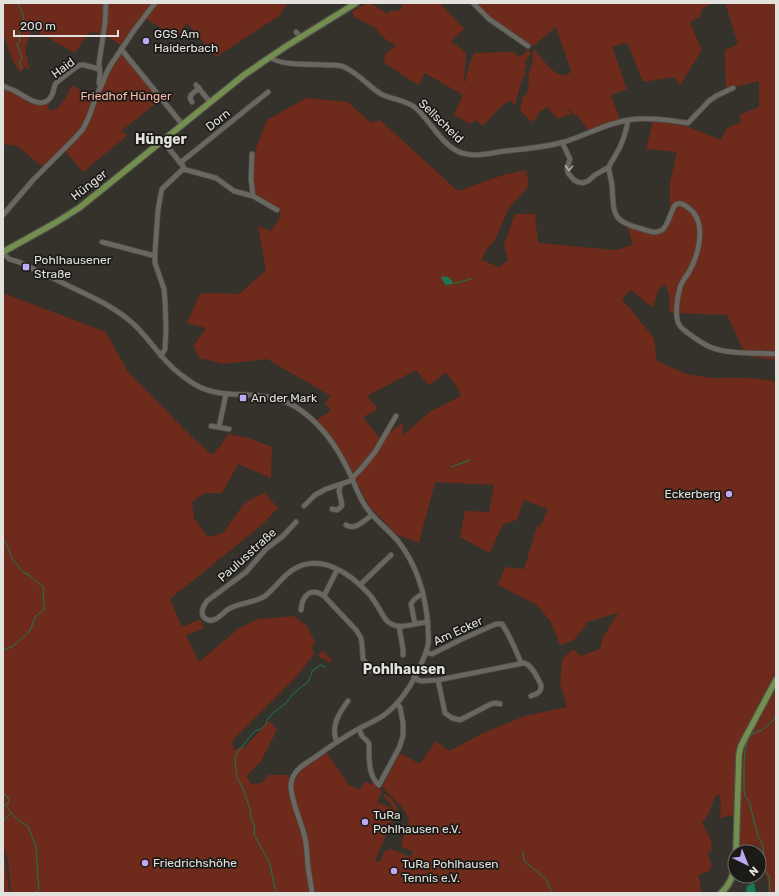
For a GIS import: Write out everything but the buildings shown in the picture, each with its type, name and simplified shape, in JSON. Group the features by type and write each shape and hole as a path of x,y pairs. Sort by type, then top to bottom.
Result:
{"main road":[{"name":"Hünger","path":"4,251 79,208 244,75 356,3"},
{"path":"736,844 738,768 741,746 776,680"},
{"path":"721,893 729,884"}],"street":[{"path":"101,87 99,84 99,63 104,33 106,3"},
{"path":"3,215 33,180 86,124 106,72 155,3"},
{"path":"473,3 488,19 528,46"},
{"path":"296,32 301,37"},
{"path":"121,49 182,124"},
{"name":"Sellscheid","path":"270,57 274,60 283,62 336,65 344,67 355,73 382,94 414,107 450,146 463,153 473,155 532,148 562,142 600,128 628,120 651,119 688,123 709,101 733,88"},
{"name":"Haid","path":"3,86 32,100 44,103 51,97 56,83 77,66 84,65 99,69"},
{"path":"192,102 190,98 191,95 198,87 210,102"},
{"name":"Dorn","path":"180,162 268,92"},
{"path":"562,142 569,156 567,168 568,173 574,180 580,183 588,182 595,175 609,167 616,156 626,132 628,120"},
{"path":"162,140 183,166 183,169"},
{"path":"252,154 252,196"},
{"path":"609,167 612,183 613,207 615,214 622,222 652,232 657,232 664,229 669,221 674,207 677,204 684,205 692,211 698,222 699,234 697,250 694,260 680,288 677,300 677,321 680,327 709,347 716,349 776,354"},
{"path":"183,169 215,178 234,191 252,196 277,210"},
{"path":"161,356 165,349 165,300 164,289 157,270 155,256 160,193 162,189 183,169"},
{"path":"102,242 155,256"},
{"path":"4,251 13,260 93,297 114,309 135,325 161,356 177,372 199,387 226,394 273,398 294,406 308,416 333,444 344,462 364,503 372,515 397,539 416,572 423,594 428,622 428,642 426,652 407,689 397,704 388,712 323,751 295,773 292,779 292,795 305,838 312,893"},
{"path":"219,427 226,394"},
{"path":"304,506 315,495 352,479 375,452 396,416"},
{"path":"211,426 229,429"},
{"path":"334,510 342,505 340,491 341,484"},
{"path":"346,525 352,527 356,526 372,515"},
{"name":"Paulusstraße","path":"296,522 283,536 266,549 246,572 207,601 202,610 202,615 204,618 209,621 214,620 231,607 259,600 295,568 315,563 329,566 354,580 375,602 389,622 399,626"},
{"path":"360,585 380,569 392,555"},
{"path":"324,596 337,570"},
{"path":"301,610 303,600 308,594 316,592 324,596 357,631 361,638 363,658 372,671"},
{"path":"415,624 411,604 418,596 423,594"},
{"path":"402,655 403,649 399,626 428,622"},
{"name":"Am Ecker","path":"426,652 432,654 496,624 502,624 521,663 527,663 531,667 541,685 540,691 531,696"},
{"path":"414,677 422,681 438,680 521,663"},
{"path":"438,680 445,713 452,718 460,720 491,704 500,704"},
{"path":"337,742 334,733 336,722 339,714 348,701"},
{"path":"359,729 362,736 369,744 369,764 375,781 379,785 397,752 403,736 403,723 400,707 397,704"}],"green space":[{"path":"3,3 104,3 103,34 89,32 75,53 32,29 25,48 30,70 24,67 21,72 13,61 5,38 3,38"},
{"path":"108,3 153,3 122,46 105,35"},
{"path":"157,3 288,3 279,16 216,57 187,23 177,38 145,18"},
{"path":"366,3 370,3 388,14 389,11 397,11 402,8 403,3 440,3 464,29 451,41 466,53 464,82 474,53 513,52 518,57 524,54 528,49 531,53 525,62 526,65 524,72 526,72 523,76 515,105 510,101 506,103 495,112 483,126 476,120 470,124 454,115 463,95 425,73 418,85 384,63 385,55 396,45 385,39 374,27 354,17 352,12"},
{"path":"476,3 713,3 702,9 700,17 690,23 702,50 680,85 674,77 643,82 628,45 625,43 612,46 627,89 611,95 620,120 588,130 577,115 575,116 567,106 571,114 558,119 547,107 537,114 538,117 531,122 520,110 523,96 528,92 528,76 534,49 556,73 567,75 571,71 556,27 532,47 489,18"},
{"path":"725,3 776,3 776,360 746,356 727,315 670,313 669,295 666,284 658,290 653,308 631,290 622,299 654,338 657,361 687,374 711,378 748,378 776,381 776,676 742,740 735,818 732,817 732,815 720,818 721,801 719,794 715,797 708,815 702,823 712,844 711,851 707,853 712,866 709,871 698,875 702,893 11,893 8,860 3,847 3,293 106,332 128,372 192,437 212,455 228,434 249,438 272,447 271,478 238,464 222,493 204,493 192,502 194,518 208,537 223,533 243,505 253,498 265,493 278,508 262,525 170,599 182,627 200,619 204,628 186,636 199,662 239,628 258,619 294,616 307,626 316,644 312,645 314,654 297,676 232,741 234,750 246,746 269,721 277,730 261,761 247,776 251,784 262,783 268,775 287,775 294,784 296,778 303,769 326,751 349,785 360,790 363,784 367,782 371,784 374,781 382,791 377,802 393,809 391,804 384,797 385,794 391,798 395,804 397,809 375,861 380,862 384,852 391,849 411,857 413,852 401,846 405,830 409,823 408,817 401,806 382,787 400,753 420,764 436,741 449,751 483,733 525,716 567,707 560,683 562,659 573,649 581,656 600,649 603,637 618,613 588,622 574,640 560,645 551,622 537,605 498,585 505,567 524,569 537,526 540,527 548,509 524,500 517,520 503,524 490,553 460,537 465,511 489,512 494,485 435,482 419,543 395,534 370,507 354,474 335,442 316,420 331,411 325,403 331,396 267,359 223,364 205,359 201,360 193,346 206,328 187,323 200,294 239,294 266,270 258,226 271,231 281,216 279,209 255,194 253,167 254,153 267,120 306,98 348,102 371,123 380,120 458,191 503,175 526,170 529,186 509,208 495,240 487,249 481,260 499,267 508,260 504,245 515,214 535,214 538,243 615,250 633,245 628,228 634,224 654,230 664,225 670,208 670,183 677,152 646,149 653,121 686,126 721,140 727,128 741,122 739,115 759,107 759,81 726,89 725,50 738,44","holes":["416,370 429,385 446,373 457,387 461,396 431,411 402,436 403,423 380,439 363,417 378,409 367,396"]},
{"name":"Friedhof Hünger","path":"121,53 123,53 160,100 121,131 128,135 83,172 65,151 43,167 17,146 3,144 3,87 11,90 29,103 40,103 52,98 48,107 50,110 54,110 62,103 72,85 93,97 96,87 95,93 97,97 103,88 112,66"},
{"path":"323,651 332,660 330,663 318,655"},
{"path":"776,685 776,893 768,893 767,844 738,844 742,747"},
{"path":"3,854 5,860 9,893 3,893"}],"shaded area":[{"path":"441,276 448,277 452,281 452,284 445,285"},
{"path":"750,884 754,884 756,893 746,893 747,885 749,886"}],"waterway":[{"path":"18,3 23,16 19,35 20,41 17,44 22,58 19,63 22,68"},
{"path":"452,283 471,279"},
{"path":"451,467 470,460"},
{"path":"3,540 7,545 13,560 24,573 29,575 44,588 44,610 36,616 30,631 12,647 3,650"},
{"path":"277,893 270,864 254,834 255,828 251,818 250,809 244,791 237,777 235,757 253,733 261,729 272,714 308,682 313,670 321,665 325,667"},
{"path":"770,893 769,876 765,870 763,845 758,836 750,803 745,796 744,765 745,750 749,738 752,734 762,730 773,721 776,716"},
{"path":"3,794 6,795 9,802 5,805 17,819 28,826 36,847 39,889 36,893"},
{"path":"3,821 11,813"},
{"path":"523,852 524,861 546,879 552,893"}],"place":[{"name":"GGS Am Haiderbach","path":"146,41"},
{"name":"Pohlhausener Straße","path":"26,267"},
{"name":"An der Mark","path":"243,398"},
{"name":"Eckerberg","path":"729,494"},
{"name":"TuRa Pohlhausen e.V.","path":"365,822"},
{"name":"Friedrichshöhe","path":"145,863"},
{"name":"TuRa Pohlhausen Tennis e.V.","path":"394,871"}],"district":[{"name":"Hünger","path":"161,139"},
{"name":"Pohlhausen","path":"404,669"}]}
